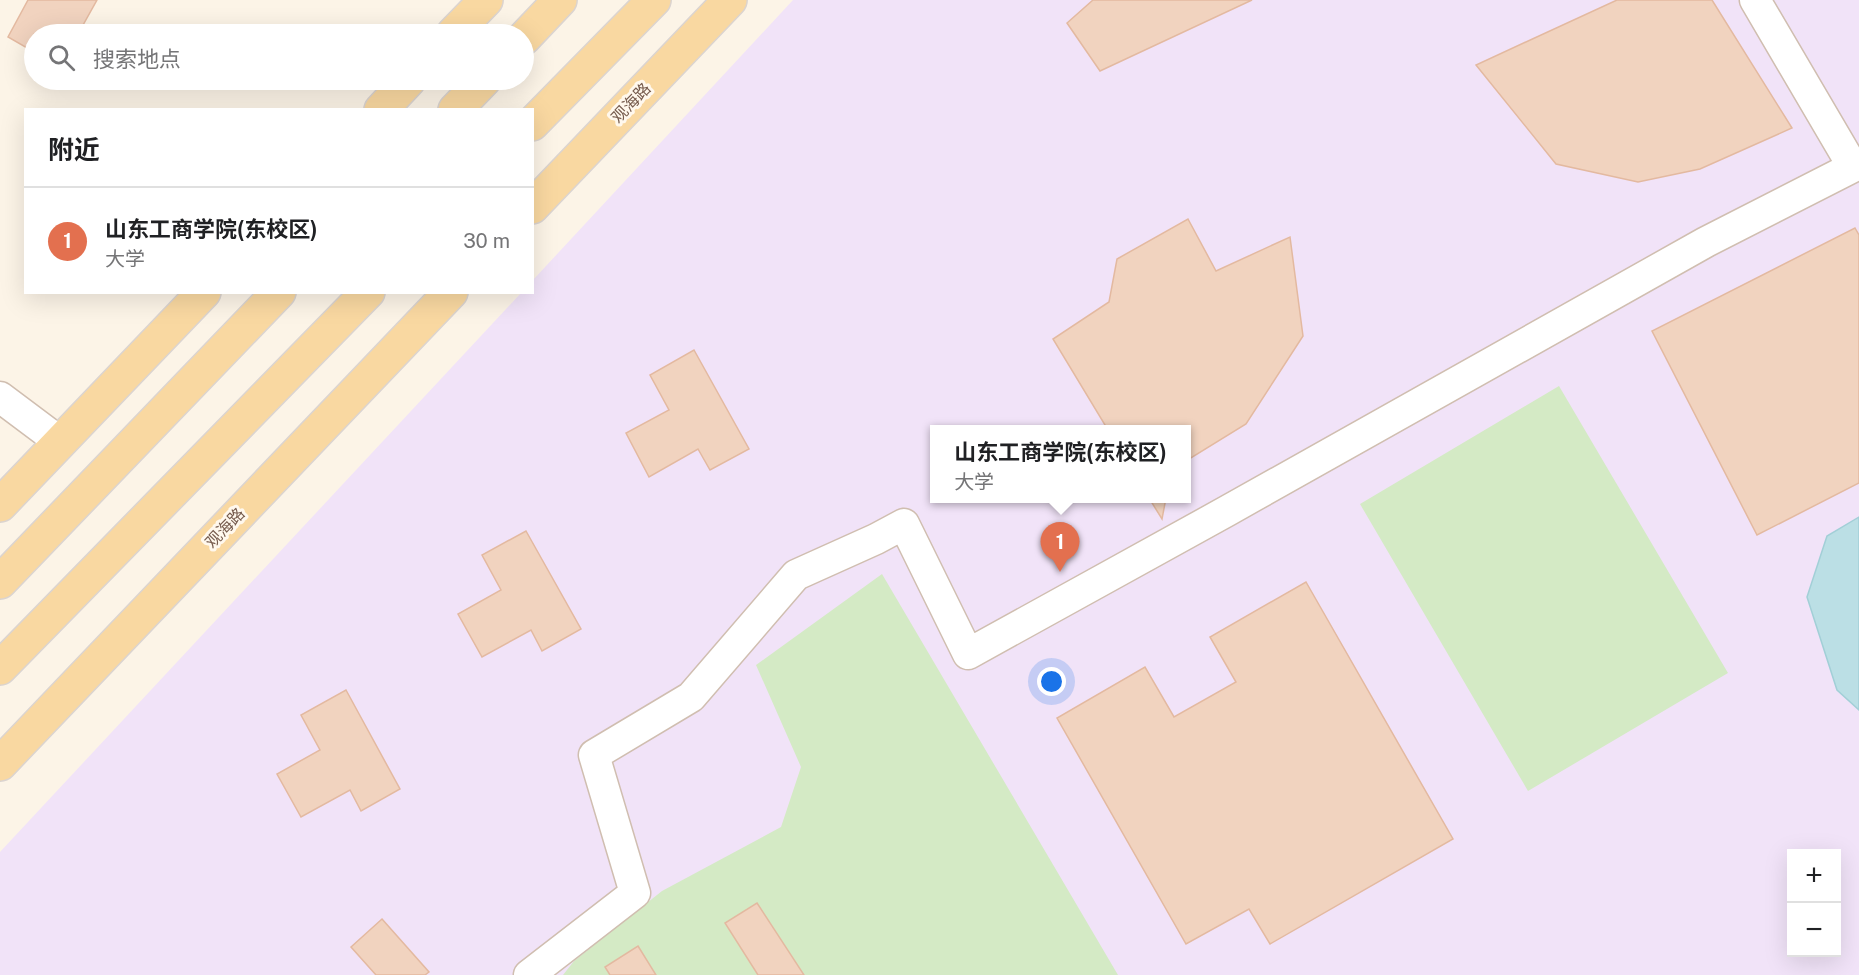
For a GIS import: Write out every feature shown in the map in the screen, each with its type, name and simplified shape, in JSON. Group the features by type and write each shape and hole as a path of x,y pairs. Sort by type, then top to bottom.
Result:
{"main road":[{"path":"463,24 486,0"},
{"path":"534,28 561,0"},
{"path":"534,122 654,0"},
{"name":"观海路","path":"534,205 730,0"},
{"path":"383,108 400,90"},
{"path":"457,108 474,90"},
{"path":"0,505 202,294"},
{"path":"0,582 277,294"},
{"path":"0,668 366,294"},
{"name":"观海路","path":"0,764 449,294"}],"street":[{"path":"529,975 635,893 594,755 691,697 796,575 904,524 968,654 1238,506 1706,242 1856,172 1755,0"},
{"path":"0,397 60,442"}],"shaded area":[{"path":"793,0 1859,0 1859,975 0,975 0,852 520,294 534,294 534,279"}],"green space":[{"path":"1559,386 1728,673 1528,791 1360,504"},
{"path":"882,574 1118,975 563,975 574,961 662,891 781,827 801,767 756,665"}],"water":[{"path":"1859,517 1859,710 1837,690 1807,597 1827,536"}],"building":[{"path":"28,0 97,0 84,24 24,24 24,46 8,37"},
{"path":"1093,0 1252,0 1100,71 1067,23"},
{"path":"1617,0 1712,0 1792,128 1700,169 1638,182 1556,164 1476,65"},
{"path":"1188,219 1216,271 1290,237 1303,336 1246,424 1191,458 1191,425 1105,425 1053,339 1109,302 1117,259"},
{"path":"1855,228 1859,235 1859,483 1757,535 1652,331"},
{"path":"694,350 749,449 710,470 698,449 649,477 626,433 669,410 650,375"},
{"path":"1152,503 1165,503 1162,519"},
{"path":"526,531 581,629 542,651 531,630 482,657 458,614 501,590 482,555"},
{"path":"1306,582 1453,839 1270,944 1249,909 1186,944 1057,718 1145,667 1174,717 1236,682 1210,637"},
{"path":"346,690 400,789 361,811 350,790 301,817 277,774 320,750 301,715"},
{"path":"757,903 804,975 758,975 725,923"},
{"path":"382,919 429,972 425,975 376,975 351,947"},
{"path":"638,946 656,975 610,975 605,967"}],"place":[{"name":"山东工商学院(东校区)","path":"1060,572"}]}
